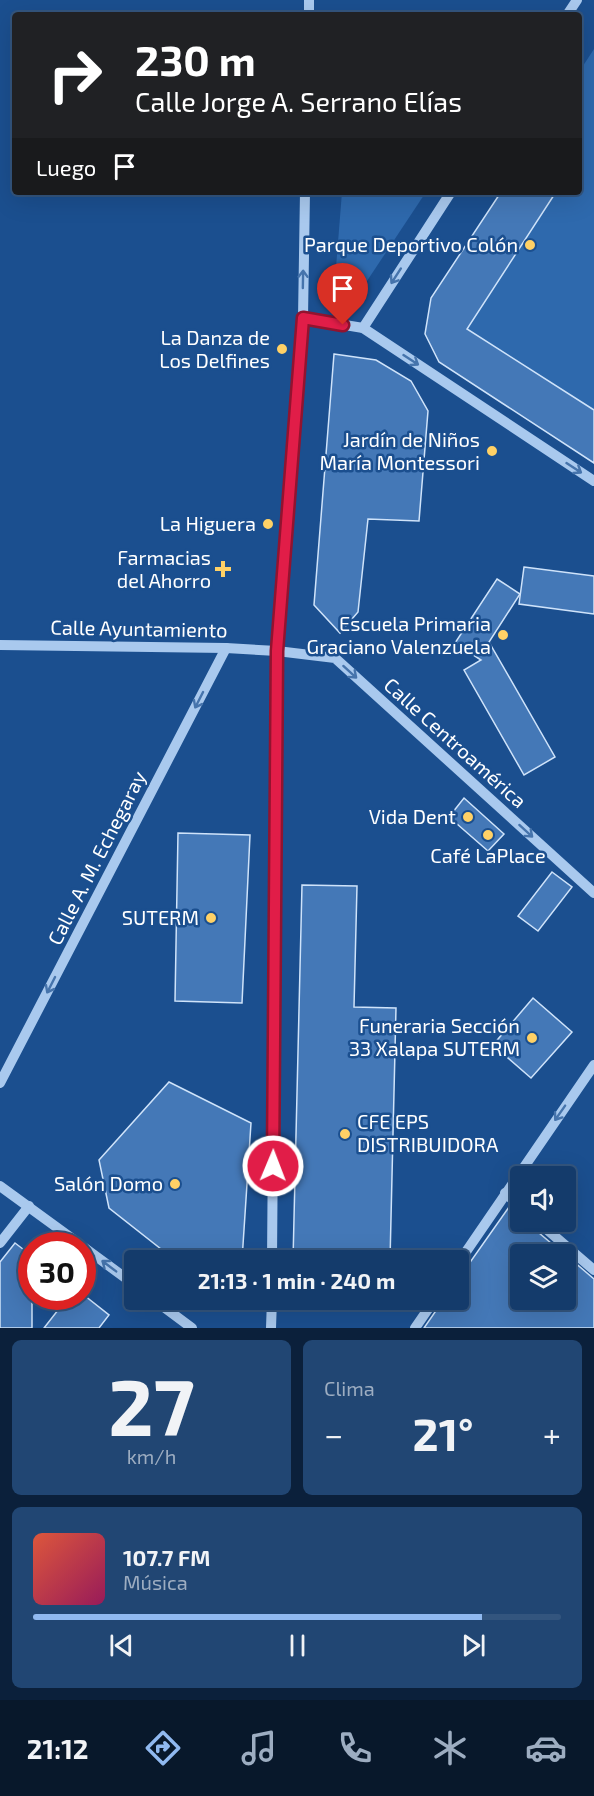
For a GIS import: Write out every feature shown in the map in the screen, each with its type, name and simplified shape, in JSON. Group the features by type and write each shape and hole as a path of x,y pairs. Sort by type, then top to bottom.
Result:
{"street":[{"path":"272,1250 277,651 303,318 305,195"},
{"path":"363,328 450,195"},
{"path":"303,318 363,328 594,481"},
{"name":"Calle Ayuntamiento","path":"0,645 226,648 277,651"},
{"name":"Calle A. M. Echegaray","path":"0,1083 226,648"},
{"name":"Calle Centroamérica","path":"277,651 335,658 594,893"},
{"path":"467,1250 594,1065"},
{"path":"0,1186 63,1232"},
{"path":"505,1193 510,1197"},
{"path":"0,1243 28,1206"},
{"path":"550,1232 594,1270"},
{"path":"96,1256 124,1277"},
{"path":"168,1310 192,1328"},
{"path":"271,1328 272,1310"},
{"path":"416,1328 428,1310"}],"shaded area":[{"name":"Parque Deportivo Colón","path":"594,49 594,463 431,298 499,195 582,195 582,67"},
{"path":"342,195 424,195 363,287 356,293 346,293 338,289 335,280"}],"building":[{"path":"499,195 554,195 467,329 594,410 594,463 439,362 425,334 431,298"},
{"path":"334,354 376,360 411,381 428,411 419,521 368,519 358,612 340,633 314,605"},
{"path":"524,567 594,576 594,614 519,604"},
{"path":"497,579 520,594 489,642 555,757 524,775 464,670 481,660 455,643"},
{"path":"464,798 504,834 488,851 449,817"},
{"name":"SUTERM","path":"178,833 250,835 242,1003 175,1001"},
{"path":"552,872 572,887 538,931 518,916"},
{"name":"CFE EPS DISTRIBUIDORA","path":"302,885 357,886 354,1007 396,1008 390,1250 293,1250"},
{"name":"Funeraria Sección 33 Xalapa SUTERM","path":"533,998 572,1032 531,1078 493,1045"},
{"name":"Salón Domo","path":"169,1082 251,1123 243,1250 162,1250 109,1208 99,1160"},
{"path":"509,1207 510,1232 538,1232 552,1244 510,1244 510,1310 576,1310 576,1264 594,1279 594,1328 424,1328 436,1310 469,1310 469,1264"},
{"path":"15,1243 18,1245 18,1310 32,1310 32,1328 0,1328 0,1262"},
{"path":"96,1305 109,1315 99,1328 44,1328 58,1310 96,1310"}],"place":[{"name":"Parque Deportivo Colón","path":"530,245"},
{"name":"La Danza de Los Delfines","path":"282,349"},
{"name":"Jardín de Niños María Montessori","path":"492,451"},
{"name":"La Higuera","path":"268,524"},
{"name":"Farmacias del Ahorro","path":"223,569"},
{"name":"Escuela Primaria Graciano Valenzuela","path":"503,635"},
{"name":"Vida Dent","path":"468,817"},
{"name":"Café LaPlace","path":"488,835"},
{"name":"SUTERM","path":"211,918"},
{"name":"Funeraria Sección 33 Xalapa SUTERM","path":"532,1038"},
{"name":"CFE EPS DISTRIBUIDORA","path":"345,1134"},
{"name":"Salón Domo","path":"175,1184"}],"route":[{"path":"273,1166 277,651 303,318 343,325"}]}
